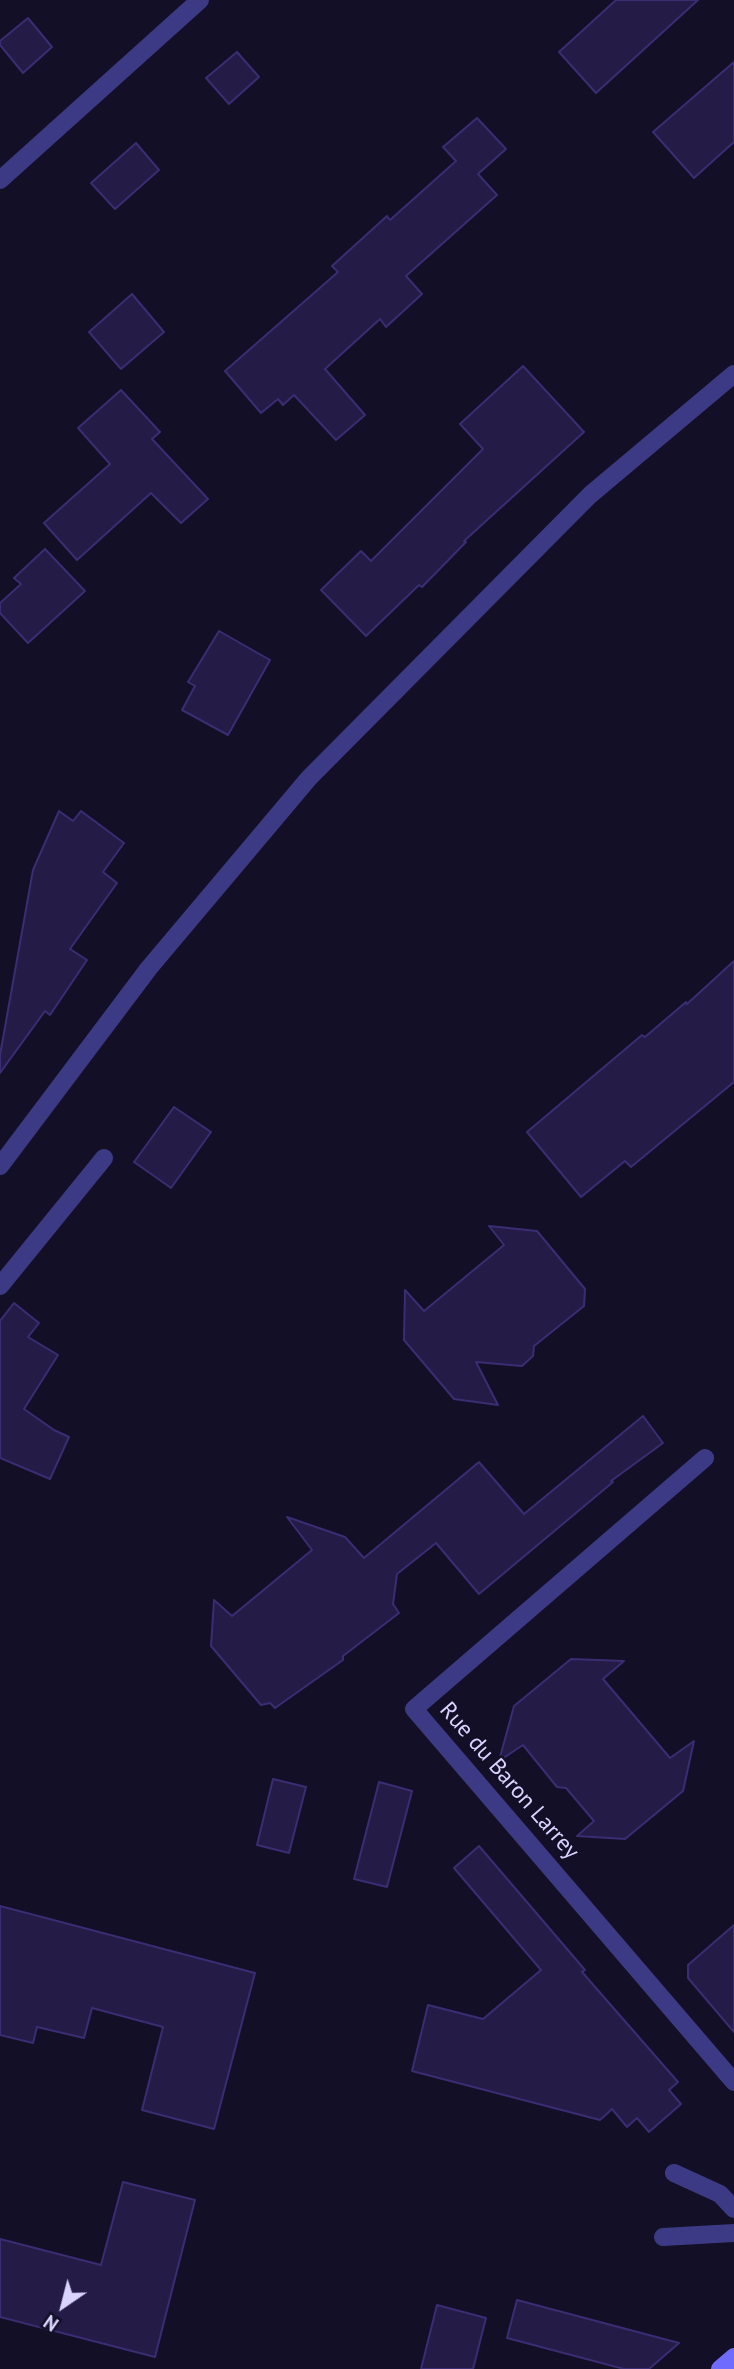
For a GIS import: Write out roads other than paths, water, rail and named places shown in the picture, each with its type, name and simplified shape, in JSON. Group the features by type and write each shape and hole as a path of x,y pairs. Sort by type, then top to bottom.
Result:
{"main road":[{"path":"720,2369 734,2357"}],"street":[{"path":"0,180 200,0"},
{"path":"0,1166 149,968 309,778 590,495 734,374"},
{"path":"0,1286 104,1158"},
{"name":"Rue du Baron Larrey","path":"705,1458 414,1709 734,2082"},
{"path":"674,2173 720,2194 734,2209"},
{"path":"663,2237 734,2233"}]}
